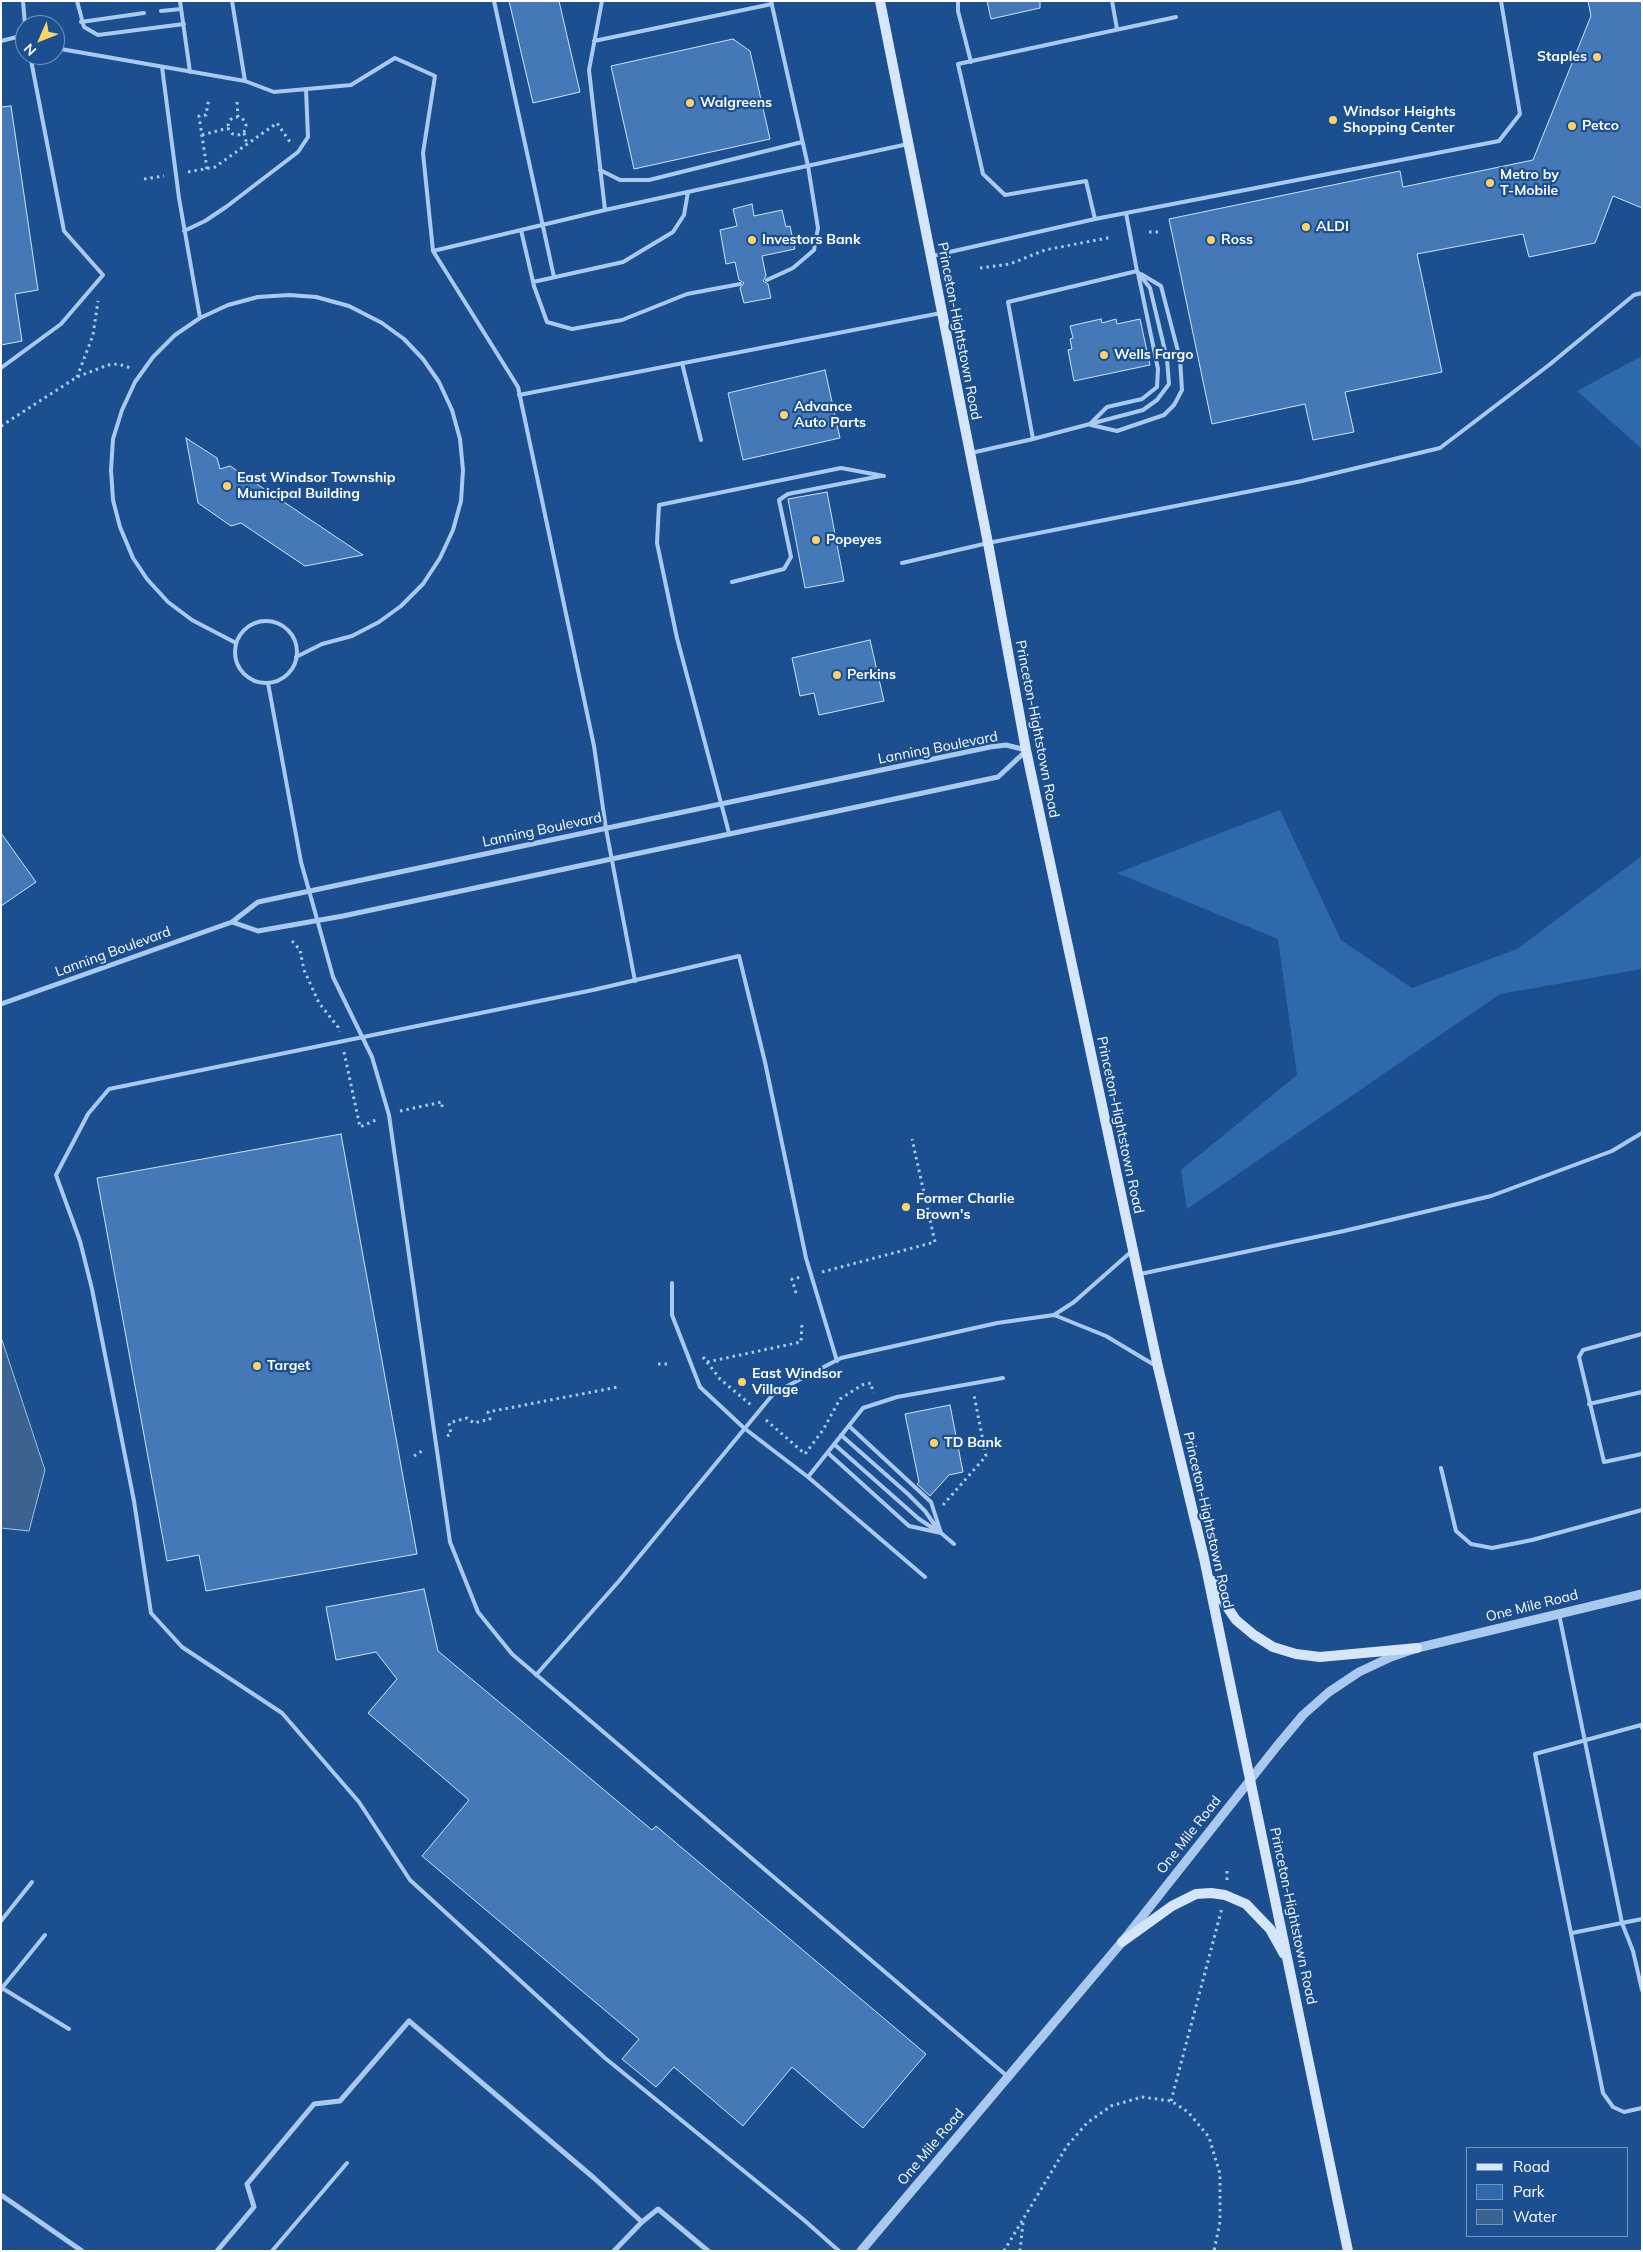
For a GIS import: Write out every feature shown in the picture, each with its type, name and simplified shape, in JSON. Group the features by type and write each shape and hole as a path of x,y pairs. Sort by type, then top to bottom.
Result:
{"main road":[{"name":"Princeton-Hightstown Road","path":"880,1 988,543 1026,750 1132,1250 1204,1558 1348,2251"},
{"path":"1204,1558 1221,1598 1236,1620 1254,1635 1273,1646 1296,1654 1320,1657 1417,1648"},
{"path":"1122,1942 1172,1906 1196,1894 1225,1895 1246,1904 1270,1929 1289,1962"}],"street":[{"name":"Lanning Boulevard","path":"1,1004 232,922 258,902 990,747 1006,746 1026,750"},
{"path":"232,922 258,931 317,919 343,916 611,857 998,777 1026,750"},
{"name":"One Mile Road","path":"861,2251 1122,1942 1303,1715 1329,1692 1359,1672 1391,1657 1417,1648 1642,1594"},
{"path":"217,2251 254,2207 248,2184 314,2104 340,2101 409,2022 594,2178 642,2222"},
{"path":"1,2195 82,2251"},
{"path":"614,2251 642,2222 658,2209 708,2251"}],"lane":[{"path":"23,1 24,15"},
{"path":"78,1 81,22 84,27 98,34 184,24"},
{"path":"180,1 190,72"},
{"path":"232,1 245,81"},
{"path":"494,1 544,224 554,278"},
{"path":"602,1 589,70 605,210"},
{"path":"958,1 958,11 971,62"},
{"path":"1112,1 1118,29"},
{"path":"930,256 1095,219 1499,141 1520,114 1500,1"},
{"path":"594,41 771,3 808,166 818,228 814,250 793,268 767,280"},
{"path":"161,10 181,9"},
{"path":"81,22 144,13"},
{"path":"1095,219 1086,181 1004,195 982,174 958,64 1176,18"},
{"path":"1,41 15,38"},
{"path":"65,50 245,81 274,92 351,85 395,58 435,76 423,153 433,251 518,387 594,746 606,829 635,980"},
{"path":"1,368 62,324 103,275 64,231 32,65"},
{"path":"162,67 184,230 200,318"},
{"path":"184,230 206,221 226,208 298,152 308,137 306,89"},
{"path":"600,170 620,180 649,180 802,142"},
{"path":"433,251 605,210 908,144"},
{"path":"533,282 623,262 673,232 684,215 688,192"},
{"path":"1090,424 1108,407 1142,399 1157,387 1158,370 1126,213"},
{"path":"521,230 533,282 547,322 572,329 622,320 687,294 740,284"},
{"path":"969,454 1143,410 1157,400 1169,384 1167,359 1150,288 1137,271"},
{"path":"1034,439 1008,302 1137,271 1161,286 1180,359 1182,390 1174,405 1164,416 1117,431 1090,424"},
{"path":"902,563 988,543 1302,481 1440,448 1549,365 1634,295 1642,293"},
{"path":"236,643 192,620 168,602 147,579 134,558 120,527 113,500 110,470 113,439 122,410 140,374 153,357 175,335 200,318 228,305 250,299 288,295 316,297 349,306 382,322 404,339 428,367 439,382 452,410 460,439 463,470 461,500 455,523 440,558 423,584 402,606 379,622 352,636 322,644 296,657"},
{"path":"520,396 941,313"},
{"path":"682,363 701,440"},
{"path":"729,833 723,803 677,638 657,543 659,505 841,468 884,476 788,494 779,500 791,557 784,568 732,582"},
{"path":"257,622 278,623 293,637 296,646 296,657 293,667 286,675 268,683 258,682 249,678 242,671 237,662 236,643 241,634 257,622"},
{"path":"268,683 301,862 334,977 372,1057 389,1115 450,1542 478,1612 512,1654 1008,2077"},
{"path":"836,1361 811,1274 765,1062 739,956 635,980 109,1089 88,1114 56,1175 80,1241 92,1289 134,1501 151,1613 182,1647 282,1713 359,1802 410,1880 604,2058 804,2220 839,2251"},
{"path":"1138,1275 1344,1231 1491,1196 1612,1151 1642,1133"},
{"path":"536,1675 619,1580 774,1393 836,1361 997,1323 1054,1315 1074,1302 1132,1250"},
{"path":"672,1283 672,1315 700,1387 744,1428 808,1477 925,1577"},
{"path":"1054,1315 1106,1336 1158,1367"},
{"path":"1642,1334 1583,1350 1579,1357 1604,1462 1642,1454"},
{"path":"808,1477 863,1408 897,1397 1003,1378"},
{"path":"1590,1404 1642,1392"},
{"path":"849,1426 931,1502 941,1534"},
{"path":"841,1435 908,1494 925,1511 941,1534"},
{"path":"834,1444 919,1519 954,1544"},
{"path":"828,1453 909,1526 941,1534"},
{"path":"1441,1468 1456,1531 1471,1544 1492,1548 1532,1540 1642,1510"},
{"path":"1559,1614 1622,1923 1633,1951 1642,1990"},
{"path":"1642,1728 1641,1725 1535,1754 1603,2093 1613,2107 1624,2112 1642,2108"},
{"path":"1,1921 32,1882"},
{"path":"1572,1933 1642,1919"},
{"path":"45,1935 2,1989 69,2029"},
{"path":"272,2251 347,2164"}],"path":[{"path":"207,168 200,116 206,115 209,98"},
{"path":"238,102 238,117"},
{"path":"238,117 245,122 246,128 244,132 247,144"},
{"path":"228,128 230,120 238,117"},
{"path":"144,179 215,167 277,123 298,152"},
{"path":"202,135 228,128"},
{"path":"228,128 234,135 244,132"},
{"path":"1149,232 1159,232"},
{"path":"980,268 1010,264 1044,250 1112,237"},
{"path":"77,377 93,335 103,275"},
{"path":"1,426 77,377 108,364 128,366 140,374"},
{"path":"360,1127 389,1115 442,1102 442,1109"},
{"path":"796,1294 792,1279 935,1242 912,1139"},
{"path":"707,1362 800,1342 802,1323"},
{"path":"701,1354 720,1379 804,1454 823,1430 840,1399 862,1385 871,1383 876,1403"},
{"path":"658,1364 670,1364"},
{"path":"414,1456 451,1434 449,1423 467,1418 474,1423 490,1419 488,1412 618,1387"},
{"path":"935,1514 986,1456 974,1395 964,1397"},
{"path":"1171,2101 1225,1895 1227,1870"},
{"path":"1004,2251 1067,2146 1087,2123 1111,2106 1142,2096 1171,2101 1188,2112 1209,2138 1220,2174 1220,2222 1214,2251"},
{"path":"1020,2251 1023,2220"}],"green space":[{"path":"1642,356 1642,449 1577,391"},
{"path":"1280,810 1341,940 1412,988 1517,949 1642,856 1642,969 1500,994 1187,1209 1181,1170 1297,1075 1278,939 1117,873"}],"water":[{"path":"1,1337 45,1470 29,1531 1,1528"}],"building":[{"path":"509,1 559,1 580,92 533,103"},
{"path":"987,1 1040,1 1040,8 991,19"},
{"path":"1588,1 1642,1 1642,208 1613,196 1595,243 1529,257 1523,234 1417,254 1442,372 1345,392 1354,432 1313,440 1305,404 1212,424 1169,219 1400,171 1403,187 1533,160 1591,16"},
{"name":"Walgreens","path":"733,39 750,51 770,139 634,169 611,66"},
{"path":"11,106 38,290 15,294 22,341 1,345 1,107"},
{"path":"752,204 754,216 782,210 786,227 790,226 795,249 762,256 766,276 763,281 768,284 771,298 744,303 740,288 744,283 739,280 735,262 726,264 720,230 737,226 733,209"},
{"path":"1101,319 1102,323 1116,319 1117,324 1140,319 1150,365 1074,381 1068,350 1072,349 1070,339 1073,338 1070,326"},
{"name":"Advance Auto Parts","path":"825,370 840,438 743,460 728,393"},
{"name":"East Windsor Township Municipal Building","path":"186,438 217,458 220,469 230,466 363,555 305,566 241,523 231,526 198,503"},
{"name":"Popeyes","path":"827,492 844,581 805,588 788,499"},
{"name":"Perkins","path":"870,640 884,701 819,715 814,693 800,696 792,658"},
{"path":"1,833 36,882 1,906"},
{"name":"Target","path":"341,1134 417,1554 206,1591 199,1555 167,1561 97,1178"},
{"name":"TD Bank","path":"950,1405 963,1472 949,1475 930,1496 917,1484 919,1482 905,1414"},
{"path":"424,1589 438,1651 652,1830 656,1826 926,2054 863,2128 792,2067 743,2126 674,2067 656,2087 622,2059 639,2039 422,1856 469,1800 368,1713 397,1679 376,1652 336,1660 326,1607"}],"place":[{"name":"Staples","path":"1597,57"},
{"name":"Walgreens","path":"690,103"},
{"name":"Windsor Heights Shopping Center","path":"1333,120"},
{"name":"Petco","path":"1572,126"},
{"name":"Metro by T-Mobile","path":"1490,183"},
{"name":"ALDI","path":"1306,227"},
{"name":"Investors Bank","path":"752,240"},
{"name":"Ross","path":"1211,240"},
{"name":"Wells Fargo","path":"1104,355"},
{"name":"Advance Auto Parts","path":"784,415"},
{"name":"East Windsor Township Municipal Building","path":"227,486"},
{"name":"Popeyes","path":"816,540"},
{"name":"Perkins","path":"837,675"},
{"name":"Former Charlie Brown's","path":"906,1207"},
{"name":"Target","path":"257,1366"},
{"name":"East Windsor Village","path":"742,1382"},
{"name":"TD Bank","path":"934,1443"}]}
